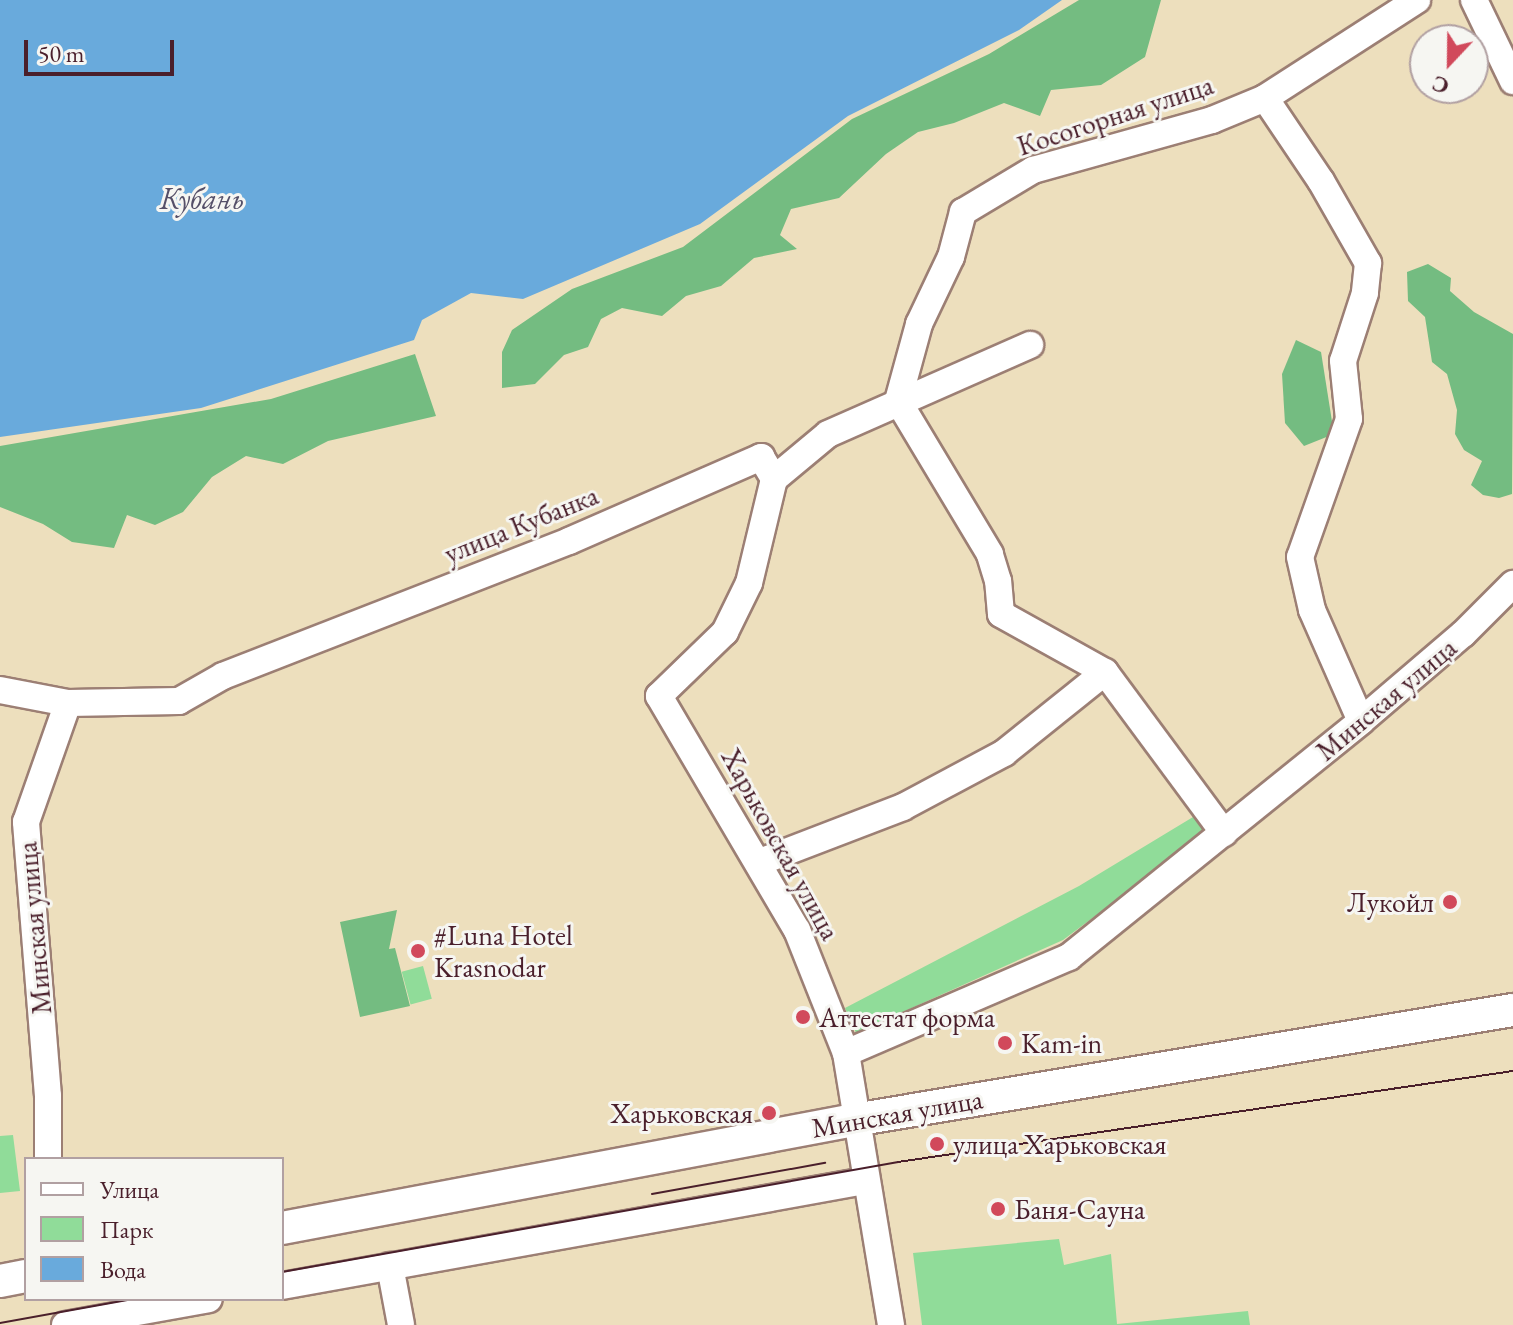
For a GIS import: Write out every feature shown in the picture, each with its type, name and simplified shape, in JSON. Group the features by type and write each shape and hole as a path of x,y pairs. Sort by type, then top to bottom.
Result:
{"main road":[{"name":"Минская улица","path":"284,1228 854,1120 1513,1010"},
{"path":"0,1281 24,1276"}],"street":[{"name":"Косогорная улица","path":"898,401 919,324 951,257 963,212 1033,170 1212,120 1265,98 1417,0"},
{"path":"1474,0 1513,81"},
{"path":"1265,98 1321,181 1368,263 1365,293 1343,361 1349,419 1300,557 1312,610 1361,721"},
{"path":"774,479 828,434 1030,345"},
{"path":"898,401 990,554 998,581 1001,614 1105,672 1224,833"},
{"name":"улица Кубанка","path":"0,690 68,703 179,701 223,676 569,541 761,457 774,479"},
{"name":"Харьковская улица","path":"774,479 749,583 725,632 659,696 760,862 797,930 846,1053 854,1120 891,1325"},
{"name":"Минская улица","path":"846,1053 1069,957 1361,721 1463,634 1513,584"},
{"path":"760,862 903,807 1004,753 1105,672"},
{"name":"Минская улица","path":"48,1157 48,1096 26,822 68,703"},
{"path":"284,1286 865,1181"},
{"path":"390,1266 401,1325"},
{"path":"65,1325 198,1301"}],"green space":[{"path":"1079,0 1161,0 1145,57 1101,85 1051,90 1040,116 1004,103 954,123 918,132 886,154 839,198 791,209 780,235 797,249 754,258 721,286 686,296 662,316 622,308 601,319 588,347 564,355 535,384 502,388 502,352 512,330 572,289 683,247 852,119 989,54"},
{"path":"1428,264 1451,278 1450,291 1474,312 1513,334 1512,494 1499,498 1483,495 1471,485 1482,461 1464,450 1455,434 1457,410 1447,374 1432,362 1425,317 1408,301 1407,272"},
{"path":"1296,340 1321,352 1334,434 1304,446 1285,423 1282,374"},
{"path":"415,354 436,416 328,441 283,464 246,456 212,477 183,512 155,525 127,515 114,548 72,542 43,524 0,507 0,446 271,399"},
{"path":"1198,814 1209,831 1063,940 856,1033 845,1008 1079,886"},
{"path":"397,910 389,949 395,948 410,1006 360,1017 340,922"},
{"path":"423,966 432,999 411,1005 402,972"},
{"path":"13,1135 20,1191 0,1193 0,1136"},
{"path":"1059,1239 1064,1265 1111,1254 1117,1324 1248,1311 1250,1325 922,1325 913,1253"}],"water":[{"name":"Кубань","path":"0,0 1062,0 1019,30 848,116 700,224 523,299 471,293 422,320 414,340 201,408 0,437"}],"tram line":[{"path":"284,1272 898,1162 1513,1071"},
{"path":"652,1194 825,1163"},
{"path":"0,1323 122,1301"}],"place":[{"name":"Лукойл","path":"1450,902"},
{"name":"#Luna Hotel Krasnodar","path":"418,951"},
{"name":"Аттестат форма","path":"803,1017"},
{"name":"Kam-in","path":"1005,1043"},
{"name":"Харьковская","path":"769,1113"},
{"name":"улица Харьковская","path":"937,1144"},
{"name":"Баня-Сауна","path":"998,1209"}]}
